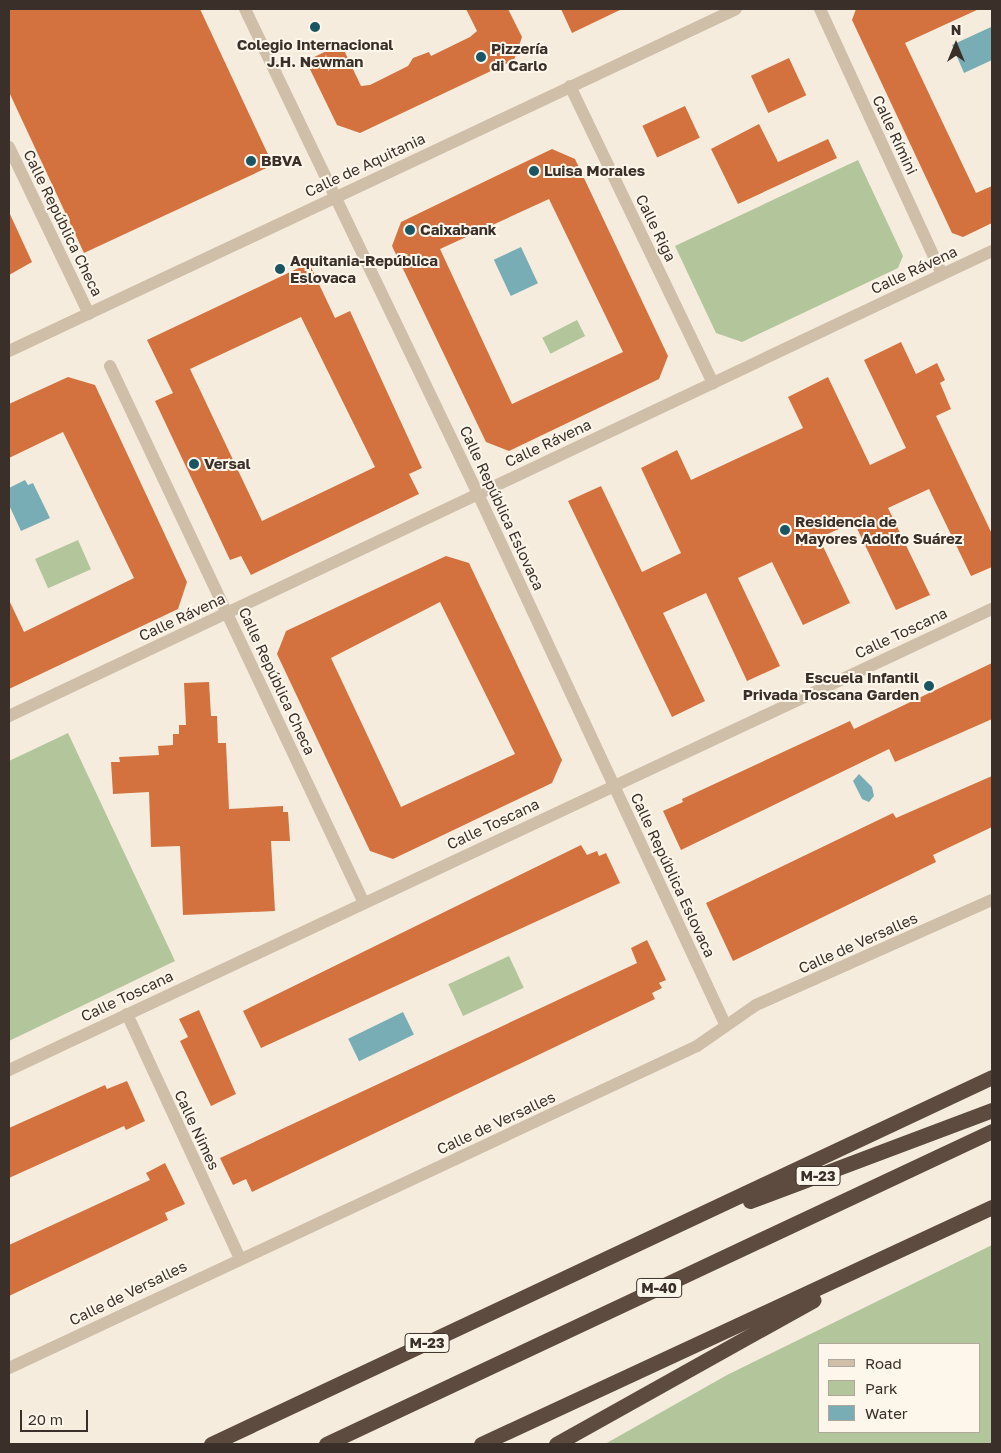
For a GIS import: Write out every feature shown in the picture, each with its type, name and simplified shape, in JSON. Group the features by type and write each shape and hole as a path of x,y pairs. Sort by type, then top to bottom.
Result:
{"highway":[{"path":"643,1242 992,1077"},
{"name":"M-23","path":"211,1444 643,1242 992,1110"},
{"name":"M-40","path":"326,1444 992,1131"},
{"path":"481,1444 992,1207"},
{"path":"556,1444 917,1242"}],"street":[{"name":"Calle República Eslovaca","path":"245,9 478,494 725,1024"},
{"name":"Calle de Aquitania","path":"9,351 736,9"},
{"name":"Calle Rímini","path":"820,9 942,274"},
{"name":"Calle Riga","path":"570,86 713,383"},
{"name":"Calle República Checa","path":"9,147 88,314"},
{"name":"Calle Rávena","path":"9,716 992,251"},
{"name":"Calle República Checa","path":"110,366 364,903"},
{"name":"Calle Toscana","path":"9,1070 612,785 992,609"},
{"name":"Calle de Versalles","path":"9,1368 240,1258 698,1046 725,1024 809,982 992,900"},
{"name":"Calle Nimes","path":"126,1014 240,1258"}],"green space":[{"path":"858,160 903,256 898,268 742,342 716,333 675,246"},
{"path":"577,320 585,336 550,354 542,338"},
{"path":"78,540 91,569 48,588 35,559"},
{"path":"68,733 175,961 9,1041 9,761"},
{"path":"509,956 524,988 463,1016 448,984"},
{"path":"992,1245 992,1444 605,1444 727,1375"}],"water":[{"path":"991,27 992,60 964,73 952,45"},
{"path":"521,247 538,283 511,296 494,260"},
{"path":"25,480 28,485 33,483 50,518 21,531 9,505 9,488"},
{"path":"859,774 872,787 874,796 869,802 862,799 853,781"},
{"path":"403,1012 414,1034 359,1061 348,1039"}],"building":[{"path":"9,9 200,9 273,165 84,253 9,92"},
{"path":"466,9 508,9 522,37 514,60 360,133 337,125 306,61 341,44 361,86 370,85 408,66 413,58 429,52 431,56 470,37 477,31"},
{"path":"561,9 622,9 572,33"},
{"path":"856,9 979,9 905,43 976,193 992,186 992,223 963,237 952,233 852,20"},
{"path":"789,58 806,95 768,113 751,76"},
{"path":"685,106 700,138 657,158 642,126"},
{"path":"759,124 778,162 828,139 837,158 738,204 711,149"},
{"path":"552,149 575,159 668,356 659,379 509,451 486,442 392,246 401,222","holes":["549,199 623,352 512,404 440,249"]},
{"path":"9,212 32,262 9,275"},
{"path":"309,263 335,318 350,311 422,468 409,474 419,494 251,575 241,556 230,560 155,401 173,393 147,340","holes":["301,317 375,467 262,521 190,369"]},
{"name":"Residencia de Mayores Adolfo Suárez","path":"901,342 916,374 937,363 945,380 940,383 951,409 936,416 992,534 992,567 971,576 929,489 888,508 930,595 896,610 854,522 819,538 850,603 803,625 772,562 738,578 780,666 747,681 706,593 663,613 705,701 672,717 568,501 601,486 642,572 681,553 641,468 677,450 691,480 803,428 788,397 828,377 870,465 906,448 864,360"},
{"path":"68,377 95,385 187,582 178,609 9,689 9,600 24,632 134,578 63,432 9,458 9,404"},
{"path":"446,556 469,563 562,760 552,783 393,859 370,851 277,654 286,631","holes":["440,602 515,754 401,807 331,658"]},
{"path":"992,663 992,719 895,762 889,749 681,850 663,811 683,802 682,799 850,721 854,729"},
{"path":"209,682 211,716 217,716 218,743 226,743 229,809 283,806 283,812 288,812 290,841 271,841 275,911 183,915 180,846 151,847 149,792 113,794 111,762 120,762 119,757 159,755 158,746 173,745 173,734 179,734 179,725 186,725 184,683"},
{"path":"992,776 992,827 933,855 936,862 733,961 706,903 893,813 896,818"},
{"path":"581,845 587,855 597,851 599,856 606,853 620,883 261,1048 243,1011"},
{"path":"647,940 666,980 659,983 662,988 652,993 655,999 252,1192 246,1179 233,1185 220,1158 637,963 631,948"},
{"path":"199,1010 236,1094 211,1106 180,1041 188,1037 179,1019"},
{"path":"127,1081 145,1121 126,1130 124,1126 9,1178 9,1128 105,1085 107,1089"},
{"path":"165,1163 185,1204 165,1213 168,1220 9,1296 9,1245 150,1180 146,1173"}],"place":[{"name":"Colegio Internacional J.H. Newman","path":"315,27"},
{"name":"Pizzería di Carlo","path":"481,57"},
{"name":"BBVA","path":"251,161"},
{"name":"Luisa Morales","path":"534,171"},
{"name":"Caixabank","path":"410,230"},
{"name":"Aquitania-República Eslovaca","path":"280,269"},
{"name":"Versal","path":"194,464"},
{"name":"Residencia de Mayores Adolfo Suárez","path":"785,530"},
{"name":"Escuela Infantil Privada Toscana Garden","path":"929,686"}]}
